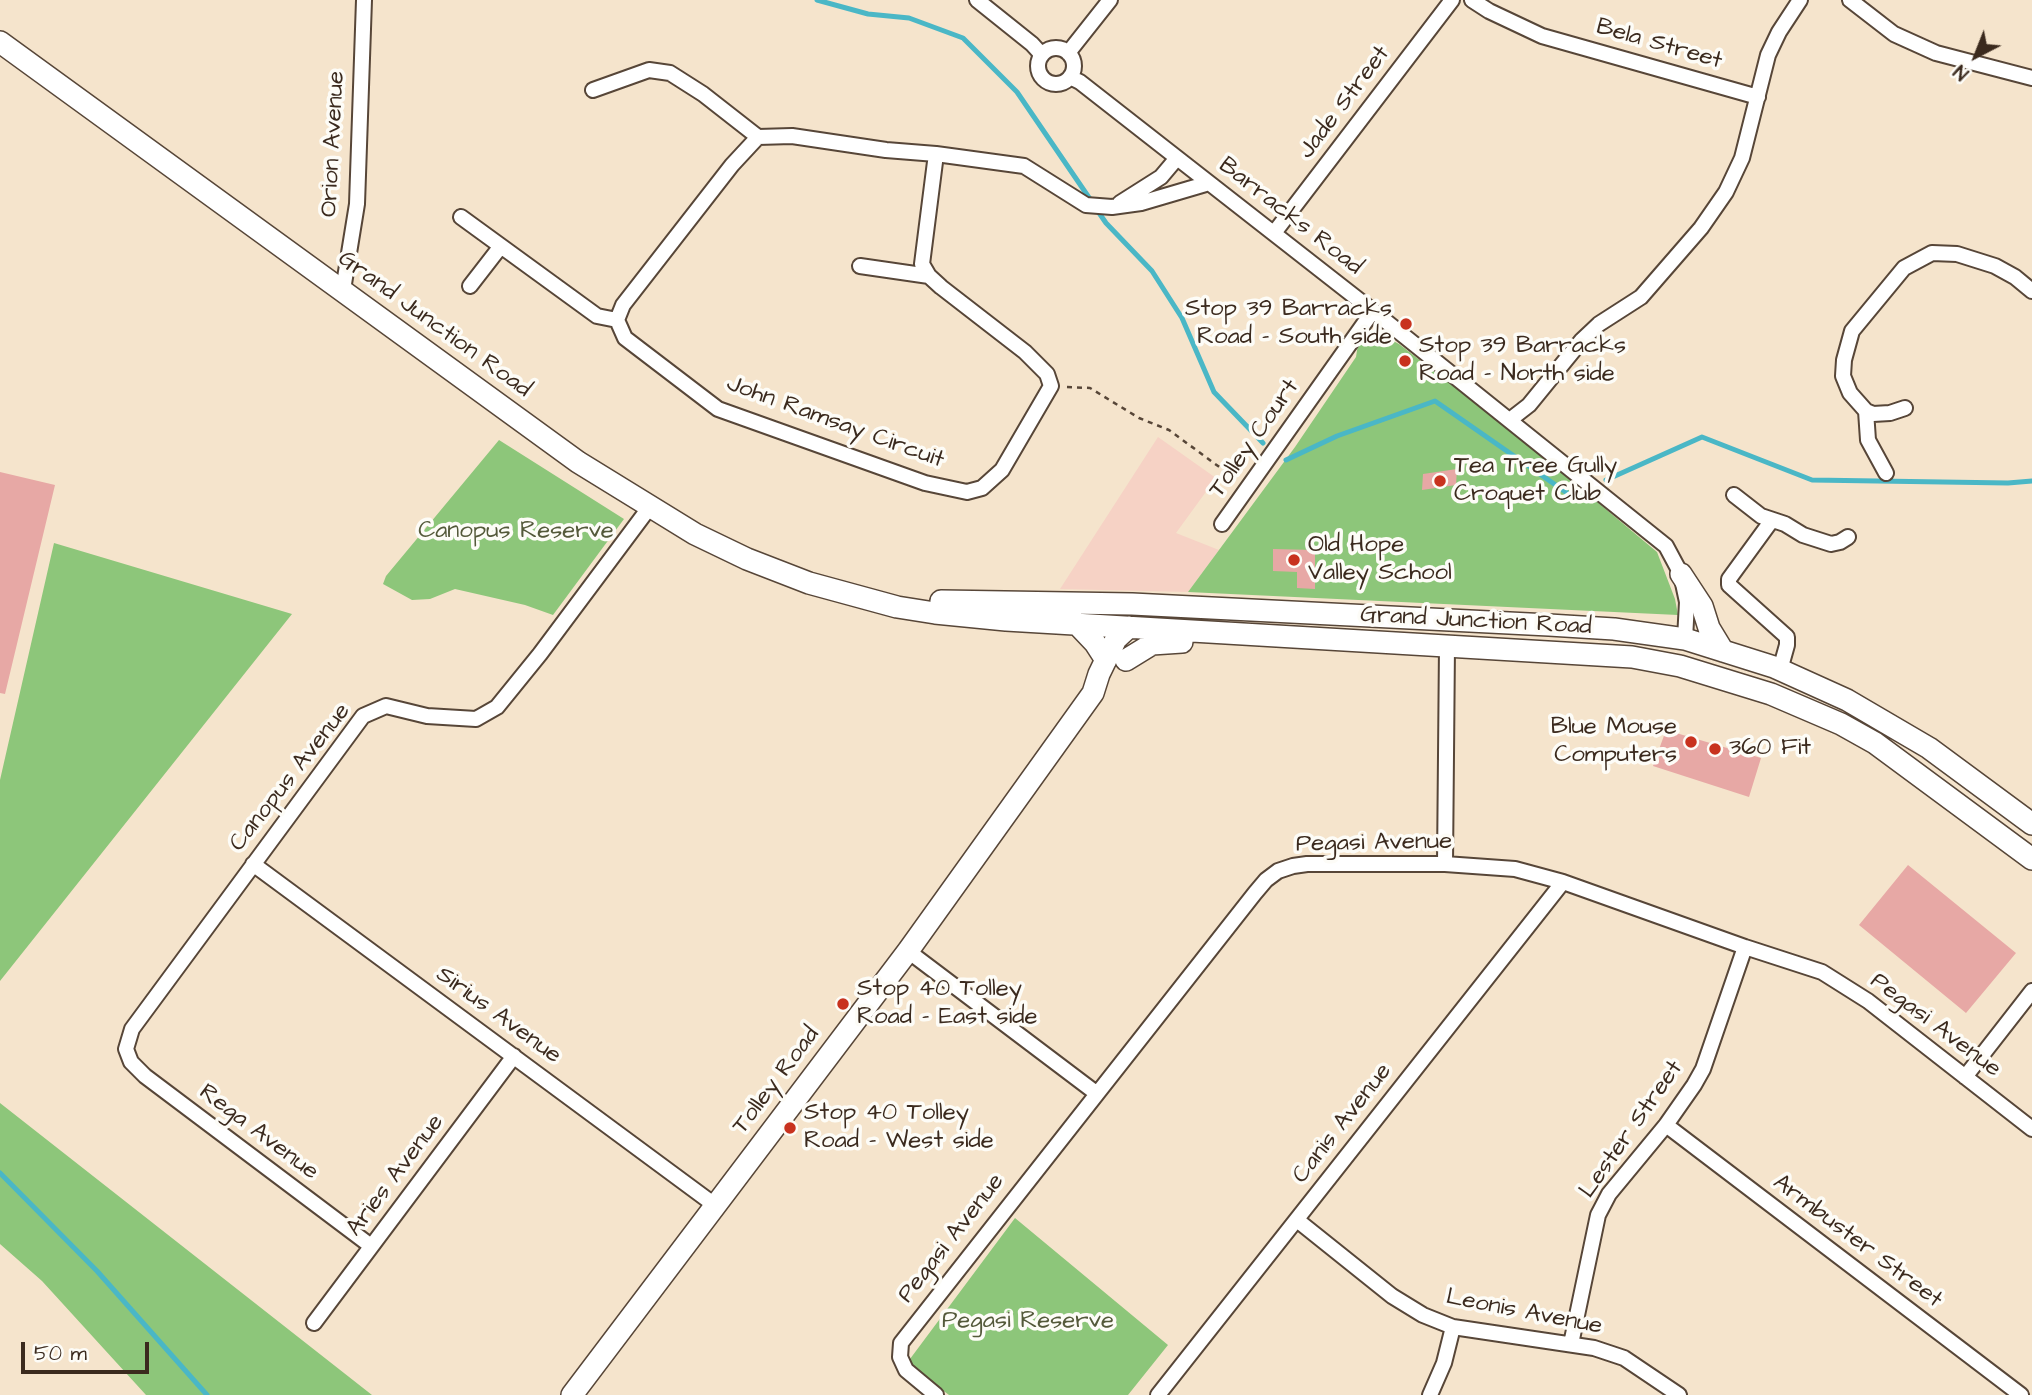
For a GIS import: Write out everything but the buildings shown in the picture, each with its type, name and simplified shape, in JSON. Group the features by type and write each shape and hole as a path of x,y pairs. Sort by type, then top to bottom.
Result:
{"main road":[{"name":"Grand Junction Road","path":"0,43 516,418 649,508 747,559 809,583 897,607 935,613 1632,657 1680,666 1772,695 1875,743 2032,859"},
{"path":"1681,574 1702,606 1709,628 1723,651"},
{"name":"Grand Junction Road","path":"865,597 1006,603 1132,604 1614,629 1685,639 1780,670 1847,700 1929,748 2032,824"},
{"name":"Tolley Road","path":"572,1395 908,951 1093,693 1099,674 1116,660 1133,637 1129,627 1132,604"},
{"path":"1446,621 1447,646"},
{"path":"1076,624 1116,660 1160,642 1286,645 1308,638"},
{"path":"1680,666 1685,639"}],"street":[{"name":"Orion Avenue","path":"343,290 356,204 364,0"},
{"path":"978,0 1042,55"},
{"path":"1069,53 1110,0"},
{"name":"Jade Street","path":"1274,233 1452,0"},
{"name":"Bela Street","path":"1472,0 1542,36 1758,97"},
{"path":"1511,419 1529,405 1590,332 1641,297 1701,228 1726,192 1742,158 1768,55 1800,0"},
{"path":"1850,0 1894,34 1936,53 2032,78"},
{"path":"1052,49 1069,53 1074,65 1070,77 1058,84 1045,80 1038,68 1042,55 1052,49"},
{"path":"593,90 649,70 670,73 703,94 758,137 792,136 1024,166 1086,205 1110,207 1141,203 1209,183"},
{"name":"Barracks Road","path":"1070,77 1080,82 1511,419 1666,546 1681,574 1687,602 1685,639"},
{"path":"461,217 597,316 617,320 631,294 732,165 758,137"},
{"path":"936,154 922,264 929,276 1025,352 1047,374 1051,386"},
{"path":"1110,207 1161,177 1177,158"},
{"path":"470,286 501,246"},
{"path":"1905,408 1890,413 1873,414 1866,411 1850,393 1843,376 1844,360 1852,331 1904,268 1932,253 1957,254 1995,266 2032,291"},
{"path":"860,265 929,276"},
{"name":"Tolley Court","path":"1222,524 1373,311"},
{"name":"John Ramsay Circuit","path":"617,320 625,338 718,408 925,483 967,492 982,488 1002,470 1051,386"},
{"path":"1866,411 1868,440 1886,473"},
{"path":"1734,495 1761,516 1785,524 1802,535 1831,544 1848,537"},
{"name":"Canopus Avenue","path":"126,1049 132,1029 363,716 386,706 427,716 476,719 497,707 649,508"},
{"path":"1772,520 1729,579 1729,585 1787,637 1780,670"},
{"path":"1445,864 1447,646"},
{"name":"Sirius Avenue","path":"253,864 716,1206"},
{"name":"Pegasi Avenue","path":"936,1395 906,1370 900,1357 901,1343 1266,880 1278,872 1307,864 1445,864 1515,869 1563,882 1822,972 1868,1001 2032,1129"},
{"name":"Canis Avenue","path":"1158,1395 1563,882"},
{"name":"Lester Street","path":"1571,1344 1598,1215 1609,1194 1666,1125 1703,1069 1745,947"},
{"path":"908,951 1096,1093"},
{"path":"1965,1077 2032,991"},
{"name":"Rega Avenue","path":"126,1049 131,1062 145,1076 371,1246"},
{"name":"Aries Avenue","path":"314,1323 514,1056"},
{"name":"Armbuster Street","path":"1666,1125 2021,1395"},
{"name":"Leonis Avenue","path":"1297,1220 1392,1296 1423,1315 1453,1327 1594,1348 1624,1358 1677,1395"},
{"path":"1430,1395 1444,1363 1453,1327"}],"path":[{"path":"1051,386 1090,388 1139,418 1169,430 1248,488"}],"shaded area":[{"path":"1158,437 1216,478 1176,533 1219,550 1188,592 1060,589"}],"green space":[{"path":"1380,334 1399,344 1528,444 1657,552 1675,599 1678,615 1188,592 1295,447 1356,357 1358,344 1365,337"},
{"name":"Canopus Reserve","path":"499,440 624,519 553,615 525,605 455,589 430,599 412,600 383,584 386,576"},
{"path":"54,543 292,614 0,981 0,780"},
{"path":"0,1103 372,1395 146,1395 42,1281 0,1244"},
{"name":"Pegasi Reserve","path":"1015,1218 1168,1345 1128,1395 949,1395 907,1363"}],"waterway":[{"path":"817,0 868,14 909,18 963,38 1017,92 1092,202"},
{"path":"1097,210 1152,271 1182,318 1214,392 1263,443"},
{"path":"1286,460 1337,436 1435,401 1570,495 1578,492"},
{"path":"1606,480 1702,437 1812,480 2008,483 2032,481"},
{"path":"0,1173 97,1271 207,1395"}],"place":[{"name":"Stop 39 Barracks Road - South side","path":"1406,324"},
{"name":"Stop 39 Barracks Road - North side","path":"1405,361"},
{"name":"Tea Tree Gully Croquet Club","path":"1440,481"},
{"name":"Old Hope Valley School","path":"1294,560"},
{"name":"Blue Mouse Computers","path":"1691,742"},
{"name":"360 Fit","path":"1715,749"},
{"name":"Stop 40 Tolley Road - East side","path":"843,1004"},
{"name":"Stop 40 Tolley Road - West side","path":"790,1128"}]}
